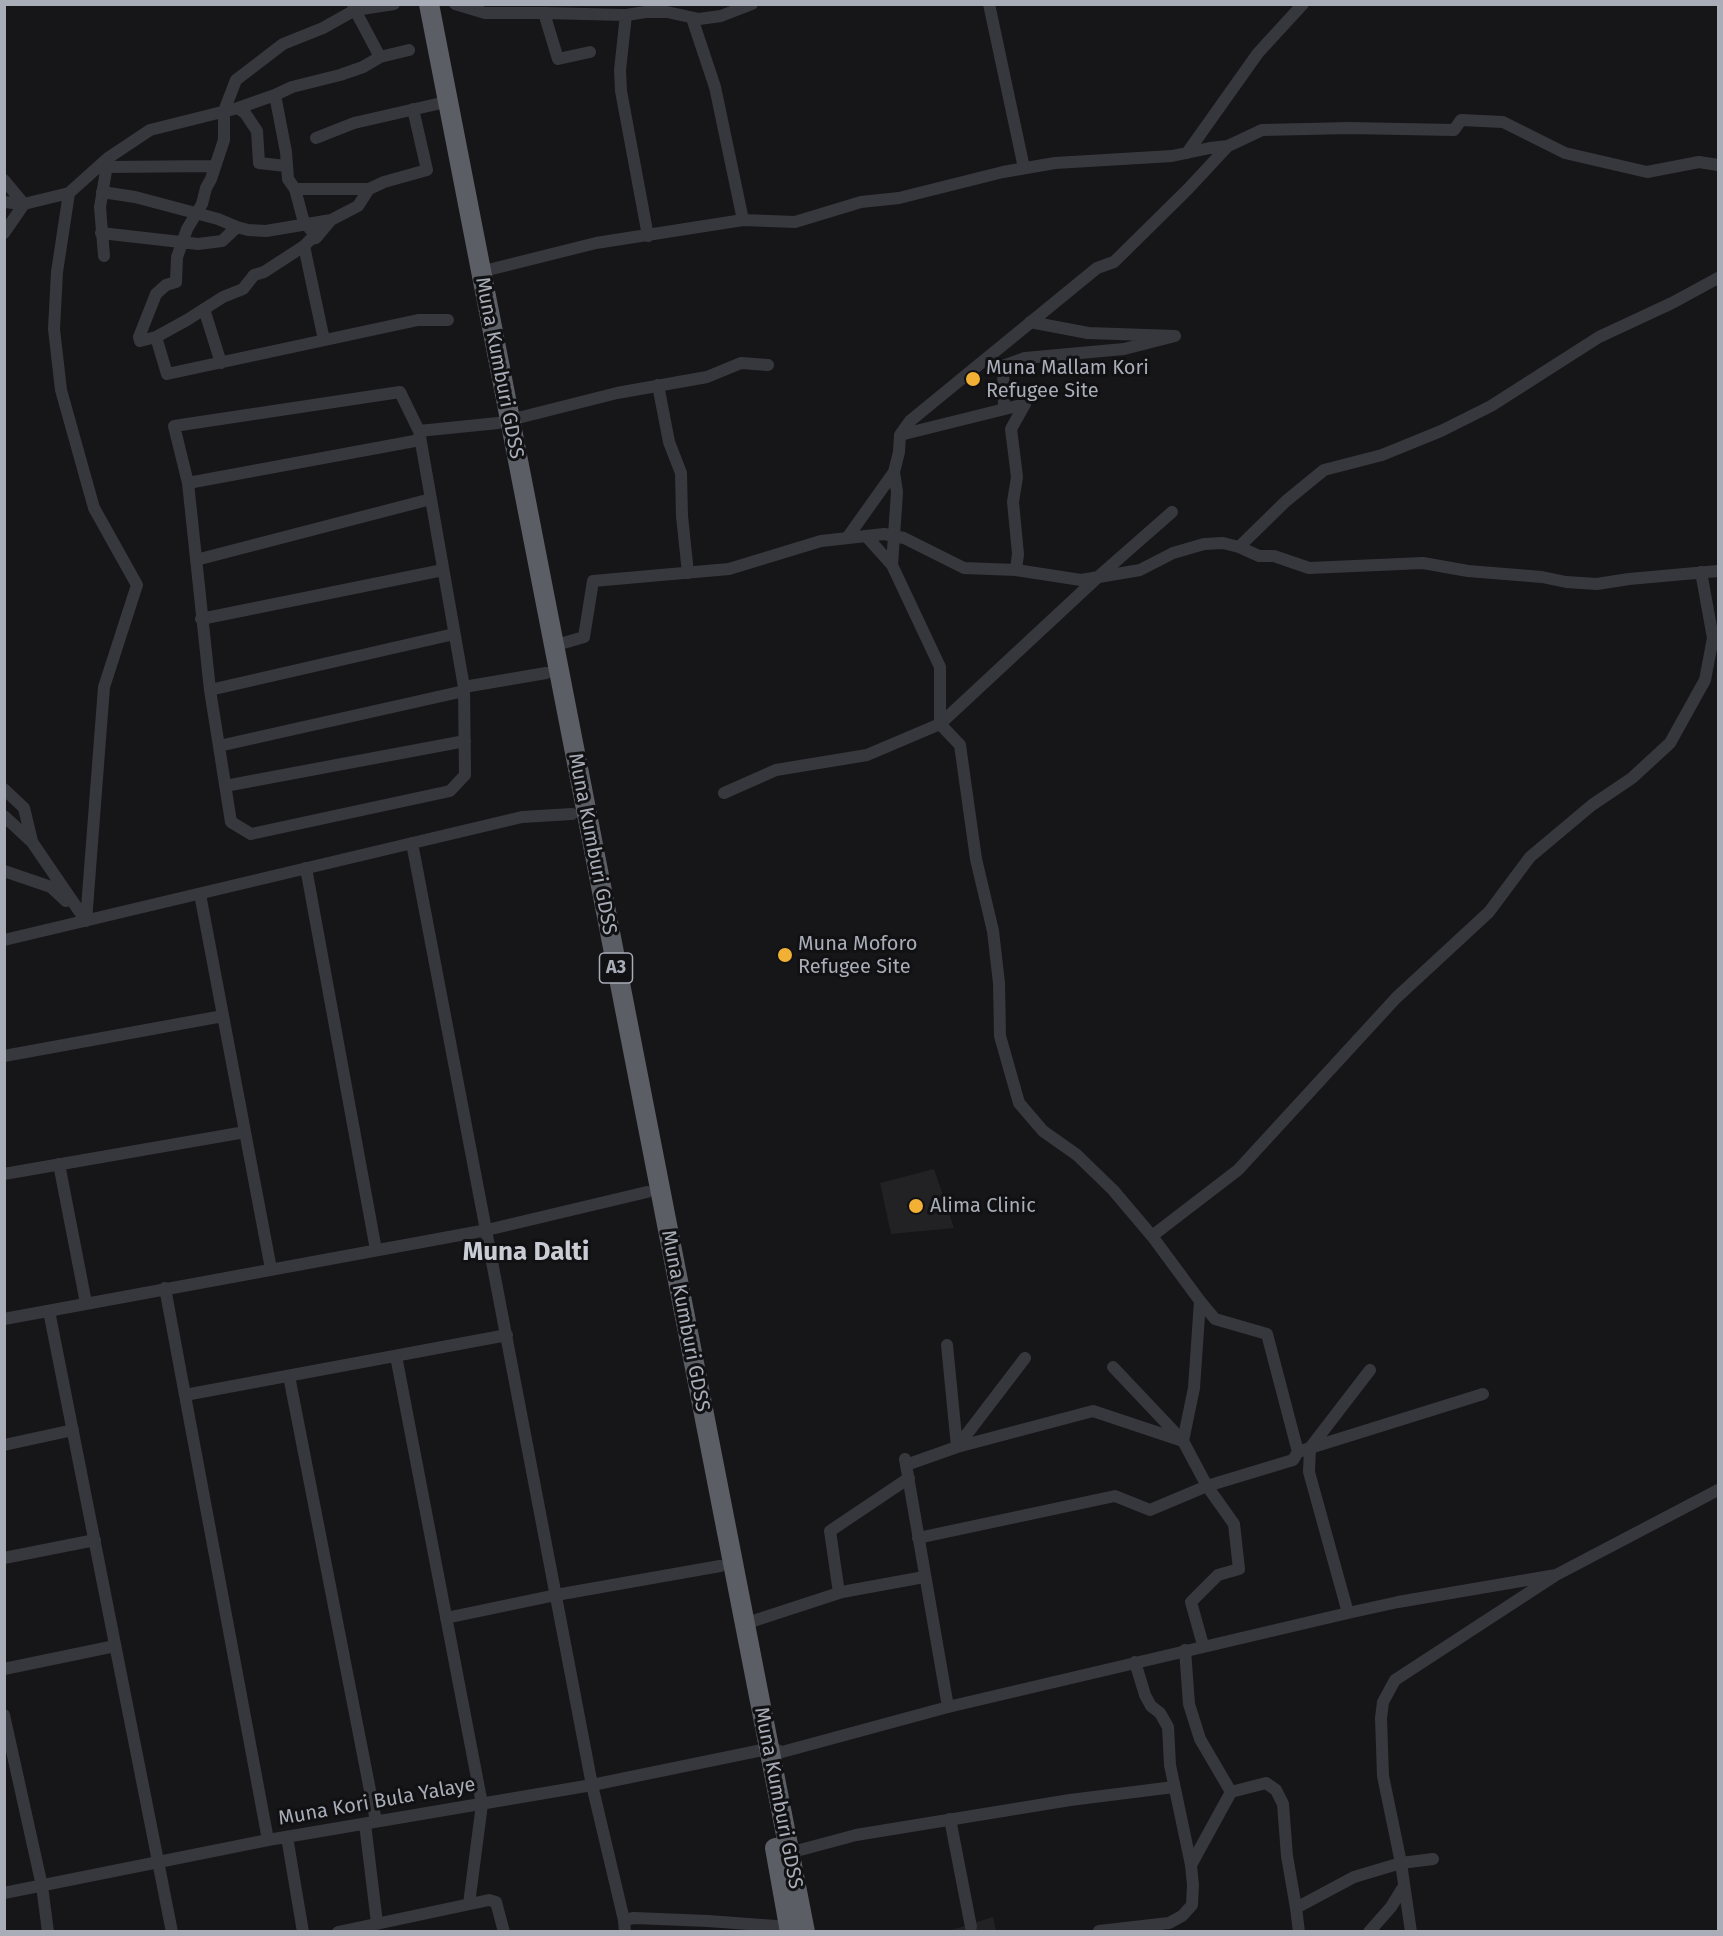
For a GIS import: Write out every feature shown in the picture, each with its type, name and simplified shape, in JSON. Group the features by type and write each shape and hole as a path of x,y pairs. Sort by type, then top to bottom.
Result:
{"highway":[{"name":"Muna Kumburi GDSS","path":"417,4 553,646 744,1624 763,1750 795,1930"},
{"name":"Muna Kumburi GDSS","path":"429,4 480,272 546,673 720,1566 789,1853 795,1930"}],"street":[{"path":"331,220 316,238 311,239 264,272 254,275 243,289 223,297 156,337 140,341 139,337 156,294 166,285 176,282 177,257 195,214 202,204 224,140 224,111 236,80 283,44 323,28 354,7 394,4"},
{"path":"455,4 485,13 626,15 667,12 696,18 721,16 752,4"},
{"path":"694,4 715,87 743,220"},
{"path":"989,4 1024,168"},
{"path":"1186,153 1258,53 1303,4"},
{"path":"354,7 380,57"},
{"path":"544,13 558,58 590,52"},
{"path":"626,15 620,70 621,91 648,236"},
{"path":"4,202 24,204 69,193 150,130 238,108 292,87 348,73 380,57 409,50"},
{"path":"275,95 286,152 288,179 295,189 306,223 316,238"},
{"path":"316,138 354,123 437,104"},
{"path":"238,108 245,113 257,131 260,163 286,166"},
{"path":"295,189 369,189 384,182 427,170 413,109"},
{"path":"480,272 596,243 743,220 795,222 861,202 899,198 1024,168 1055,163 1172,156 1228,147 1262,130 1350,128 1454,130 1461,120 1503,122 1565,153 1647,172 1700,162 1719,165"},
{"path":"848,538 894,472 900,435 910,421 1097,268 1114,262 1228,147"},
{"path":"107,162 215,166"},
{"path":"104,256 101,233 102,192 107,162"},
{"path":"4,180 24,204"},
{"path":"102,192 135,197 218,219 248,230 266,231 331,220 358,206 369,189"},
{"path":"69,193 57,272 54,329 61,390 94,508 137,585 104,687 86,921"},
{"path":"4,233 24,204"},
{"path":"101,233 154,238 182,244 198,244 222,241 237,227"},
{"path":"304,246 324,340"},
{"path":"1239,547 1286,501 1324,470 1383,454 1441,431 1491,406 1599,337 1719,278"},
{"path":"204,309 221,363"},
{"path":"156,337 167,374 418,320 448,320"},
{"path":"983,361 1004,366 1024,358 1124,349 1175,336 1088,333 1030,322"},
{"path":"188,483 419,436 504,422 617,393 707,376 741,363 768,365"},
{"path":"1004,366 1004,409"},
{"path":"658,385 669,442 681,473 682,516 688,573"},
{"path":"400,392 419,436 464,689 465,776 450,791 251,834 231,822 210,690 188,483 174,426 400,392"},
{"path":"900,435 1024,404 1011,429 1017,477 1012,502 1018,554 1016,570"},
{"path":"892,565 897,492 894,472"},
{"path":"196,560 430,499"},
{"path":"724,792 776,770 867,755 940,723 1172,512"},
{"path":"553,646 584,637 593,581 729,569 820,541 884,534 904,538 964,568 1016,570 1081,580 1140,570 1173,553 1204,544 1223,543 1259,556 1274,556 1309,568 1424,563 1468,571 1597,584 1719,571"},
{"path":"866,536 892,565 940,667 940,723 960,745 976,859 993,931 999,983 1000,1036 1019,1103 1043,1131 1077,1155 1113,1190 1152,1236 1215,1319 1267,1334 1304,1450 1348,1613"},
{"path":"201,619 443,570"},
{"path":"1152,1236 1238,1170 1396,999 1489,912 1530,857 1592,805 1632,778 1670,743 1705,680 1713,638 1701,572"},
{"path":"210,690 454,633"},
{"path":"219,746 464,689 546,673"},
{"path":"225,786 465,741"},
{"path":"4,789 24,808 32,842"},
{"path":"4,940 522,817 573,814"},
{"path":"4,816 32,842 86,921"},
{"path":"412,843 592,1785 624,1926 634,1918 708,1921 795,1930"},
{"path":"306,868 376,1250"},
{"path":"4,870 51,887 86,921"},
{"path":"200,894 271,1269"},
{"path":"4,1056 223,1016"},
{"path":"4,1174 245,1132"},
{"path":"59,1164 86,1304"},
{"path":"4,1319 487,1230 647,1192"},
{"path":"165,1288 268,1840"},
{"path":"1183,1441 1194,1388 1200,1301"},
{"path":"49,1311 172,1932"},
{"path":"185,1395 507,1335"},
{"path":"948,1346 957,1447"},
{"path":"396,1356 482,1803 469,1904"},
{"path":"957,1447 1025,1358"},
{"path":"1113,1367 1183,1441 1207,1486 1234,1524 1239,1569 1218,1575 1191,1602 1203,1645"},
{"path":"918,1538 1115,1496 1150,1510 1207,1486 1293,1460 1304,1450 1370,1370"},
{"path":"289,1376 371,1823 377,1923"},
{"path":"1304,1450 1482,1394"},
{"path":"948,1707 906,1462 1094,1411 1183,1441"},
{"path":"4,1445 73,1430"},
{"path":"839,1593 830,1531 909,1478"},
{"path":"1411,1932 1401,1863 1383,1776 1381,1718 1383,1702 1395,1680 1556,1575 1719,1490"},
{"path":"4,1558 94,1540"},
{"path":"446,1618 556,1595 720,1566"},
{"name":"Muna Kori Bula Yalaye","path":"4,1893 268,1840 592,1785 772,1748 782,1752 948,1707 1104,1671 1203,1645 1398,1602 1556,1575"},
{"path":"744,1624 839,1593 924,1577"},
{"path":"4,1670 115,1646"},
{"path":"1185,1650 1189,1704 1200,1739 1231,1792"},
{"path":"1099,1931 1169,1923 1182,1916 1192,1905 1191,1865 1174,1787 1168,1727 1145,1695 1135,1662"},
{"path":"4,1715 42,1886 48,1932"},
{"path":"1191,1865 1231,1792 1266,1783 1276,1790 1283,1804 1287,1856 1299,1932"},
{"path":"789,1853 856,1835 1070,1800 1174,1787"},
{"path":"950,1819 971,1927"},
{"path":"287,1837 303,1932"},
{"path":"1296,1908 1354,1877 1401,1863 1433,1859"},
{"path":"1369,1932 1391,1907 1404,1886"},
{"path":"338,1932 489,1900 496,1902 504,1932"}],"shaded area":[{"name":"Alima Clinic","path":"934,1169 954,1228 891,1234 880,1183"},
{"path":"993,1917 996,1931 945,1932"}],"place":[{"name":"Muna Mallam Kori Refugee Site","path":"973,379"},
{"name":"Muna Moforo Refugee Site","path":"785,955"},
{"name":"Alima Clinic","path":"916,1206"}],"district":[{"name":"Muna Dalti","path":"526,1253"}]}
